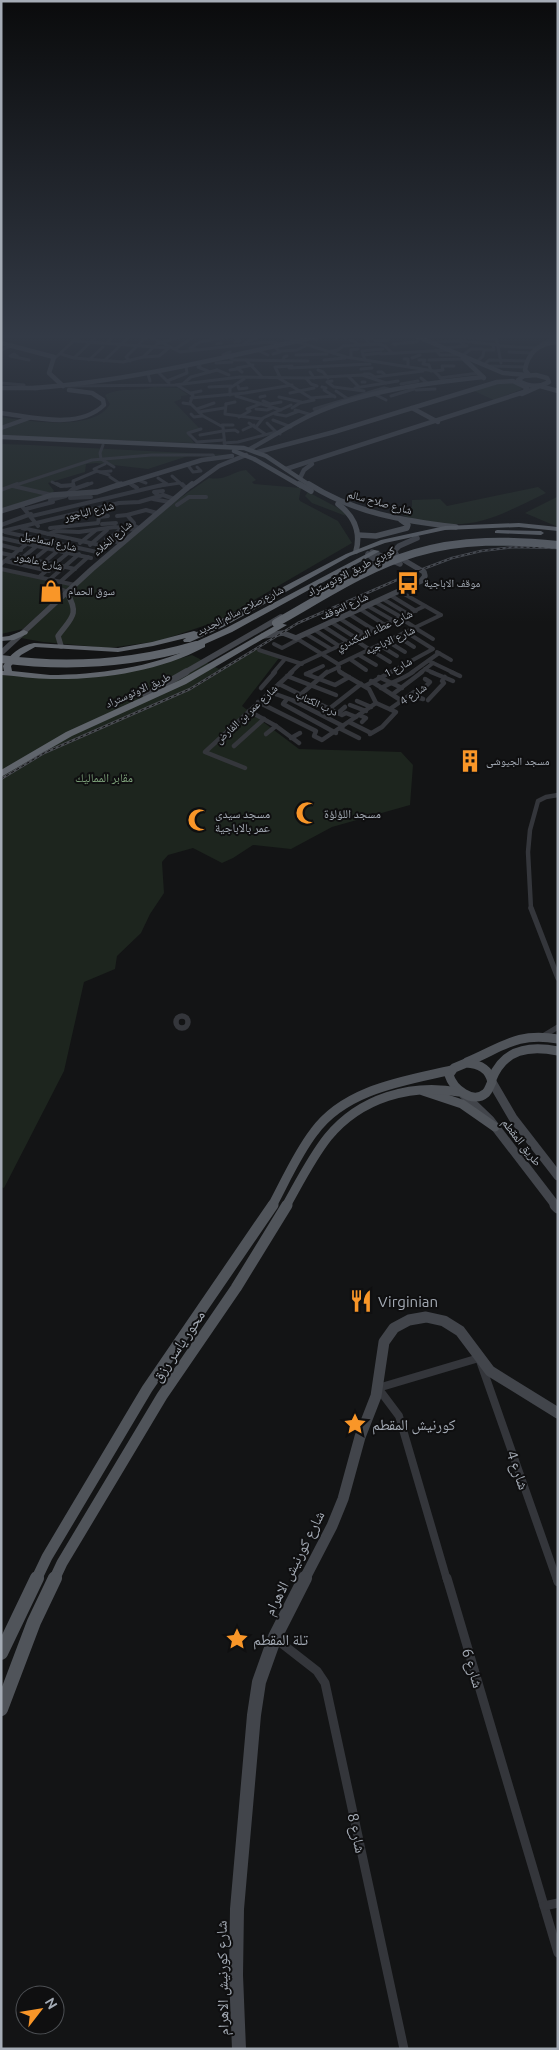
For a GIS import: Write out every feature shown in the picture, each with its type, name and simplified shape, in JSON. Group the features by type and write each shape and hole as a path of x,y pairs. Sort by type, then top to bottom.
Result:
{"highway":[{"name":"شارع صلاح سالم","path":"457,527 533,526 535,530 558,532"},
{"name":"شارع صلاح سالم الجديد","path":"1,652 44,658 93,658 144,652 188,640 356,551 401,536 457,527"},
{"path":"491,527 522,527 527,530 524,533 558,532"},
{"name":"شارع صلاح سالم الجديد","path":"1,659 43,665 97,665 147,658 208,640 370,553 417,538 441,534 478,532 524,533"},
{"name":"كوبري طريق الاوتوستراد","path":"280,624 392,565 422,554 459,546 482,544 524,544 558,547"},
{"name":"طريق الاوتوستراد","path":"1,774 53,742 174,687 263,636 280,624"},
{"name":"طريق الاوتوستراد","path":"1,765 58,733 178,679 280,624"},
{"path":"208,640 196,649 169,659 83,676 43,677 5,673 8,664 25,648 40,645 92,650 125,649 210,630"},
{"path":"5,640 24,632"}],"main road":[{"name":"شارع صلاح سالم","path":"1,439 224,443 253,448 338,500 400,519 457,527"},
{"name":"شارع صلاح سالم","path":"1,439 217,449 244,455 344,508 351,514 358,535 356,551"},
{"path":"358,535 376,536 407,528 408,525 400,519"},
{"path":"558,1039 542,1036 512,1040 466,1063 458,1065 452,1070 450,1076 451,1083 461,1093 473,1096 483,1094 490,1089 501,1062 515,1052 538,1047 558,1051"},
{"path":"466,1063 483,1067 489,1072 492,1081"},
{"name":"محور ياسر رزق","path":"1,1653 47,1557 142,1398 270,1209 314,1131 335,1110 359,1096 385,1086 452,1070"},
{"name":"محور ياسر رزق","path":"1,1709 34,1622 62,1563 162,1396 236,1288 326,1138 347,1116 365,1105 388,1096 434,1088 461,1093"},
{"path":"418,1090 462,1104 495,1127"}],"street":[{"path":"191,432 188,433 195,441 212,439 224,443 238,442 265,434 278,433"},
{"path":"195,432 200,434 209,432"},
{"path":"195,432 200,434"},
{"path":"222,432 224,443"},
{"path":"258,452 329,432"},
{"path":"286,469 403,432"},
{"path":"300,478 304,470 314,464 406,432"},
{"path":"253,448 278,433"},
{"path":"200,434 201,441"},
{"path":"103,445 99,452 101,459 106,464"},
{"path":"1,490 74,464 107,457 151,454 200,454 212,455 226,462"},
{"path":"1,511 24,508 51,499 123,487 148,476 187,464 244,455"},
{"name":"شارع الخلاء","path":"24,632 121,543 173,499 226,462 244,455"},
{"path":"92,460 123,487"},
{"path":"68,496 73,485 81,479 103,471 106,464"},
{"path":"103,471 106,464"},
{"path":"187,464 194,472 201,471 197,467"},
{"path":"148,476 157,478 167,484"},
{"path":"172,476 187,489"},
{"path":"81,479 94,477"},
{"path":"68,480 73,485"},
{"path":"138,480 146,483"},
{"path":"52,482 62,486 92,484"},
{"path":"129,483 137,488"},
{"path":"1,525 31,515 82,503 167,484 180,483"},
{"path":"13,486 51,499"},
{"path":"163,491 154,492 159,496 169,493"},
{"name":"شارع الباجور","path":"2,530 22,528 50,518 106,508 121,503 137,502 164,495 173,499"},
{"path":"68,496 91,497"},
{"path":"68,496 74,505"},
{"path":"151,498 194,499 206,497"},
{"path":"80,498 86,507"},
{"path":"24,508 51,499"},
{"path":"105,499 108,503"},
{"path":"177,505 185,499"},
{"path":"122,506 131,506 137,502 148,506"},
{"path":"131,506 133,525 138,529"},
{"path":"24,508 42,532"},
{"path":"106,508 108,511 115,510"},
{"path":"110,524 108,518 132,512 140,513 146,510 157,513"},
{"path":"39,577 99,530 99,517 113,518 121,528"},
{"path":"91,518 92,523"},
{"path":"110,524 113,518"},
{"path":"9,522 15,528"},
{"path":"74,532 92,523 110,524"},
{"path":"1,545 22,528 102,546"},
{"path":"50,528 138,529"},
{"path":"60,582 121,528"},
{"path":"7,570 49,534 58,529 121,543"},
{"name":"شارع اسماعيل","path":"2,530 96,552"},
{"path":"2,554 33,530"},
{"path":"48,582 108,530"},
{"path":"1,564 42,532"},
{"path":"17,573 67,532"},
{"path":"28,575 79,533"},
{"path":"1,538 89,558"},
{"path":"407,565 394,551 399,546 417,538"},
{"path":"1,545 82,563"},
{"path":"370,553 407,565"},
{"path":"146,695 378,562 370,553"},
{"name":"شارع عاشور","path":"2,554 75,570"},
{"path":"4,560 69,575"},
{"name":"شارع الموقف","path":"297,638 383,599 397,590 421,581 421,570 407,565"},
{"path":"1,569 39,577 67,593 75,611 71,621 58,636 61,646"},
{"path":"48,582 75,585"},
{"path":"397,590 425,606"},
{"path":"390,595 416,610"},
{"path":"383,599 408,614"},
{"path":"375,602 433,639"},
{"path":"368,606 394,621"},
{"name":"شارع عطاء السكندري","path":"322,654 425,606"},
{"name":"شارع الاباجيه","path":"300,695 328,671 441,616 425,606"},
{"path":"360,609 385,625"},
{"path":"349,614 374,630"},
{"path":"339,618 364,634"},
{"path":"331,622 390,662"},
{"path":"322,626 348,642"},
{"path":"315,630 339,646"},
{"path":"406,632 432,650 451,660"},
{"path":"263,636 283,633 297,638 339,666 339,671 369,689 376,704 390,709"},
{"path":"306,634 331,649"},
{"path":"397,636 414,647"},
{"path":"274,644 283,648 297,638"},
{"path":"1,652 5,640"},
{"path":"387,641 406,652"},
{"path":"379,645 396,656"},
{"path":"259,650 314,670"},
{"name":"شارع 1","path":"329,709 363,685 432,650"},
{"path":"382,688 392,682 403,679 439,653"},
{"name":"شارع عمر بن الفارض","path":"245,768 205,752 301,664 322,654"},
{"path":"359,655 376,666"},
{"path":"261,688 285,659"},
{"path":"350,659 366,670"},
{"path":"427,660 445,677 453,681"},
{"path":"426,669 435,668 442,662"},
{"path":"322,666 306,674 335,685 350,677"},
{"path":"393,694 426,669 435,668 460,676"},
{"path":"390,670 396,674"},
{"path":"287,676 336,695"},
{"path":"379,676 426,700 444,683 442,681 445,677"},
{"name":"شارع 4","path":"390,709 412,694 418,693 430,682 425,679"},
{"path":"371,682 402,701"},
{"name":"درب الكتاب","path":"278,684 338,713 357,716"},
{"path":"282,696 291,690"},
{"path":"321,690 320,693 326,696"},
{"path":"270,692 282,696 359,738"},
{"path":"287,699 283,704 336,733"},
{"path":"357,701 368,709"},
{"path":"258,702 316,731 314,736 322,740 336,733 376,704"},
{"path":"350,705 368,709"},
{"path":"338,713 344,707"},
{"name":"درب الكتاب","path":"349,722 371,734 382,727 396,713 390,709"},
{"path":"249,711 276,726 299,744"},
{"path":"357,716 366,718 362,722"},
{"path":"234,746 264,719"},
{"path":"266,734 276,726"},
{"path":"291,738 300,733"},
{"path":"558,795 546,797 538,801 530,830 528,852 530,905 540,936 558,978"},
{"path":"542,1036 558,1027"},
{"name":"طريق المقطم","path":"492,1081 513,1118 558,1176"},
{"name":"طريق المقطم","path":"461,1093 479,1108 558,1208"},
{"name":"شارع كورنيش الاهرام","path":"239,2049 236,1942 239,1877 256,1698 263,1666 275,1637 338,1513 360,1437 378,1388 384,1342 394,1328 409,1320 426,1317 444,1321 466,1338 479,1358 497,1376 558,1413"},
{"path":"378,1388 479,1358"},
{"name":"شارع 4","path":"479,1358 558,1582"},
{"name":"شارع 6","path":"378,1388 391,1403 398,1416 558,1953"},
{"name":"شارع 8","path":"275,1637 317,1672 325,1683 404,2049"},
{"path":"544,1906 558,1903"}],"green space":[{"path":"1,432 193,432 187,433 194,443 1,436"},
{"path":"1,444 226,455 188,456 148,469 96,463 86,464 85,472 48,483 54,491 51,494 1,510"},
{"path":"246,470 256,480 252,482 254,484 301,488 300,501 338,521 352,543 218,621 159,641 109,648 21,638 112,554 159,514 209,478 220,478"},
{"path":"538,487 546,493 508,511 477,522 445,524 403,516 409,512 407,509 412,507 412,500 440,499 447,506"},
{"path":"308,492 342,510 346,516 312,503 305,496"},
{"path":"557,497 558,527 525,513"},
{"path":"1,570 71,585 23,629 1,634"},
{"name":"مقابر المماليك","path":"258,647 279,658 242,706 299,749 401,752 413,765 410,805 332,827 291,849 253,845 222,863 193,848 168,855 162,862 164,893 150,914 141,933 117,956 115,969 84,982 64,1071 4,1188 1,1187 1,675 65,679 171,661 192,655 219,669"}],"railway":[{"path":"1,779 44,753 190,689 298,623 415,572 452,558 481,551 514,547 558,548"}],"place":[{"name":"موقف الاباجية","path":"408,583"},
{"name":"سوق الحمام","path":"51,591"},
{"name":"مسجد الجيوشى","path":"470,761"},
{"name":"مسجد اللؤلؤة","path":"307,813"},
{"name":"مسجد سيدى عمر بالاباجية","path":"199,820"},
{"name":"Virginian","path":"361,1301"},
{"name":"كورنيش المقطم","path":"355,1424"},
{"name":"تلة المقطم","path":"237,1639"}]}
